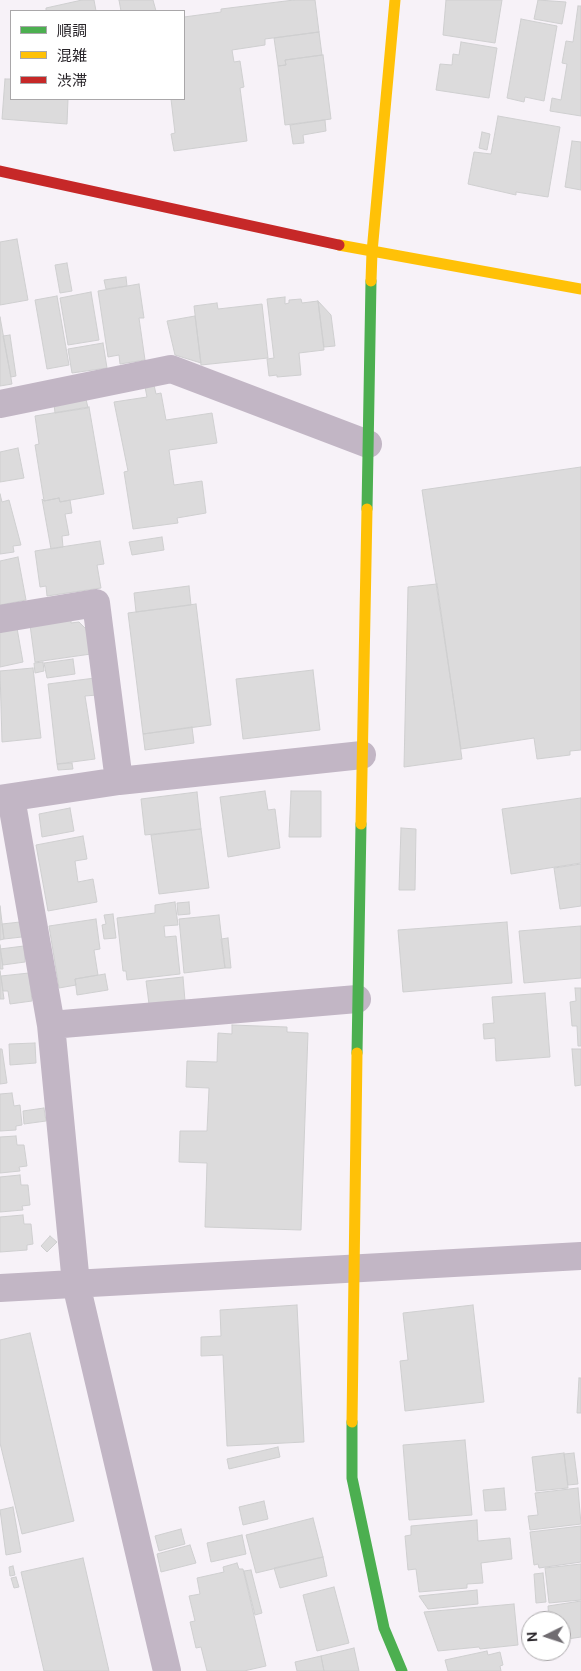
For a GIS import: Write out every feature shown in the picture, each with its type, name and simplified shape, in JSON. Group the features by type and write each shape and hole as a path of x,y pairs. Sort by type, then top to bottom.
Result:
{"street":[{"path":"394,0 372,252 357,999 352,1478 384,1628 402,1671"},
{"path":"0,171 372,252 581,289"},
{"path":"0,404 172,368 368,444"},
{"path":"0,619 96,603 119,781"},
{"path":"167,1671 76,1284 51,1025 5,798 119,781 362,755"},
{"path":"51,1025 357,999"},
{"path":"0,1288 581,1256"}],"building":[{"path":"82,0 94,0 96,10 46,10 46,8"},
{"path":"119,0 153,0 156,10 121,10"},
{"path":"294,0 315,0 319,32 265,39 265,45 232,50 234,62 240,61 244,87 240,88 247,141 174,151 171,134 175,133 171,100 185,100 185,17 221,12 221,9"},
{"path":"446,0 502,0 495,43 443,35"},
{"path":"538,0 566,2 562,24 534,19"},
{"path":"578,6 581,6 581,116 550,111 552,98 561,100 567,64 562,63 566,41 573,42"},
{"path":"521,19 557,26 544,101 525,97 524,102 507,98"},
{"path":"319,32 322,55 285,60 286,65 278,66 274,38"},
{"path":"461,42 497,48 489,98 436,90 440,64 452,65 453,54 459,55"},
{"path":"323,55 331,119 285,125 278,66 286,65 285,60"},
{"path":"5,79 10,79 10,100 68,100 67,124 2,119"},
{"path":"498,116 560,127 548,197 516,192 516,195 468,184 474,152 491,154"},
{"path":"325,120 326,131 303,135 304,143 293,144 290,125"},
{"path":"482,132 490,134 487,150 479,148"},
{"path":"572,141 581,142 581,190 565,187"},
{"path":"17,239 28,300 0,305 0,242"},
{"path":"67,263 72,291 60,293 55,265"},
{"path":"126,277 127,286 106,289 104,280"},
{"path":"139,284 144,318 139,318 145,360 120,364 119,355 108,357 98,291"},
{"path":"91,292 99,340 68,345 60,298"},
{"path":"57,296 69,365 47,369 35,300"},
{"path":"285,297 285,304 289,303 289,300 301,299 302,303 318,301 324,350 299,353 301,375 269,376 267,359 274,358 267,299"},
{"path":"318,301 331,315 335,346 324,347"},
{"path":"217,303 218,309 262,304 268,358 201,365 194,306"},
{"path":"195,316 201,363 175,355 167,321"},
{"path":"0,317 12,384 0,386"},
{"path":"10,335 16,376 11,377 3,336"},
{"path":"103,343 107,368 72,373 68,349"},
{"path":"154,385 156,394 161,393 166,420 212,413 217,443 169,450 174,485 202,481 206,513 177,518 178,523 133,529 124,472 128,471 114,402 147,397 145,387"},
{"path":"86,399 88,408 55,413 54,404"},
{"path":"89,407 104,494 60,502 59,498 44,501 35,445 39,444 35,416"},
{"path":"18,448 24,478 0,482 0,452"},
{"path":"581,467 581,750 570,751 570,755 537,759 534,738 461,749 422,490"},
{"path":"0,494 2,502 9,500 21,545 13,546 14,552 0,554"},
{"path":"59,498 60,502 70,500 72,513 65,514 69,535 62,536 63,547 51,549 42,499 44,501"},
{"path":"162,537 164,550 132,555 129,542"},
{"path":"100,541 104,564 97,565 101,588 47,596 46,586 40,587 35,551"},
{"path":"18,557 26,600 0,605 0,561"},
{"path":"437,584 462,759 404,767 408,587"},
{"path":"189,586 191,605 136,612 134,593"},
{"path":"196,604 211,725 143,734 128,613"},
{"path":"71,620 71,623 79,622 86,629 91,654 35,662 30,625"},
{"path":"17,628 23,662 0,667 0,632"},
{"path":"73,659 75,674 47,678 44,663"},
{"path":"43,662 44,671 35,673 34,663"},
{"path":"33,668 41,738 2,742 0,671"},
{"path":"313,670 320,730 243,739 236,679"},
{"path":"95,678 97,695 85,696 95,759 57,764 48,684"},
{"path":"192,727 194,743 145,750 143,734"},
{"path":"72,763 73,769 58,770 57,764"},
{"path":"265,791 268,810 275,809 280,848 228,857 220,797"},
{"path":"291,791 321,791 321,837 289,837"},
{"path":"197,792 201,829 145,835 141,799"},
{"path":"581,798 581,863 511,874 502,809"},
{"path":"70,808 74,831 42,837 39,814"},
{"path":"401,828 416,829 415,890 399,890"},
{"path":"201,829 209,888 159,894 151,835"},
{"path":"83,836 87,859 75,861 78,882 93,879 97,902 48,911 36,845"},
{"path":"581,864 581,906 560,909 554,868"},
{"path":"175,902 178,925 164,926 165,937 176,936 180,974 127,980 126,971 123,971 117,918 155,913 155,905"},
{"path":"189,902 190,914 178,915 177,903"},
{"path":"0,906 4,939 0,940"},
{"path":"113,914 116,938 104,939 102,925 106,924 104,915"},
{"path":"219,915 225,968 184,973 179,919"},
{"path":"96,919 100,949 94,950 98,975 75,979 76,985 59,988 49,926"},
{"path":"20,922 22,937 4,939 2,924"},
{"path":"507,922 512,983 403,992 398,930"},
{"path":"581,926 581,978 524,983 519,931"},
{"path":"228,938 231,968 225,968 221,939"},
{"path":"0,945 3,969 0,969"},
{"path":"24,946 25,962 3,965 0,949"},
{"path":"0,971 4,999 0,999"},
{"path":"29,973 32,1001 10,1004 8,991 3,991 1,976"},
{"path":"105,974 108,990 77,995 75,979"},
{"path":"183,977 185,1001 149,1004 146,981"},
{"path":"575,988 581,988 581,1046 578,1046 577,1026 572,1026 570,1002 576,1001"},
{"path":"545,993 550,1057 496,1061 495,1038 484,1039 483,1024 494,1023 492,997"},
{"path":"232,1025 287,1027 287,1032 308,1033 301,1230 205,1227 207,1163 179,1162 180,1131 207,1131 209,1088 186,1087 187,1061 217,1062 218,1033 232,1034"},
{"path":"35,1043 36,1063 10,1065 9,1044"},
{"path":"0,1049 2,1049 7,1083 0,1084"},
{"path":"572,1049 581,1049 581,1085 575,1086"},
{"path":"12,1093 14,1106 20,1105 22,1125 16,1126 16,1130 0,1131 0,1094"},
{"path":"44,1108 46,1121 24,1124 23,1111"},
{"path":"16,1136 17,1145 24,1145 27,1166 19,1167 20,1171 0,1173 0,1137"},
{"path":"20,1175 21,1185 28,1185 30,1205 22,1206 23,1210 0,1212 0,1177"},
{"path":"23,1215 24,1224 31,1224 33,1244 27,1245 27,1250 0,1252 0,1217"},
{"path":"50,1236 57,1242 47,1252 41,1246"},
{"path":"297,1305 304,1442 227,1446 223,1355 201,1356 201,1337 221,1336 220,1310"},
{"path":"473,1305 484,1402 405,1411 400,1361 408,1360 403,1313"},
{"path":"30,1333 74,1521 22,1534 0,1443 0,1340"},
{"path":"579,1378 581,1378 581,1413 577,1413"},
{"path":"465,1440 472,1515 409,1520 403,1445"},
{"path":"278,1447 280,1457 229,1469 227,1459"},
{"path":"564,1453 568,1488 536,1491 532,1457"},
{"path":"574,1453 578,1484 568,1485 564,1454"},
{"path":"504,1488 506,1510 485,1511 483,1490"},
{"path":"578,1488 581,1524 530,1530 528,1516 538,1515 535,1493"},
{"path":"264,1501 268,1519 243,1525 239,1507"},
{"path":"13,1507 21,1552 6,1555 0,1510"},
{"path":"313,1518 323,1557 256,1573 246,1535"},
{"path":"477,1520 478,1541 510,1538 512,1559 481,1563 483,1583 467,1584 467,1588 419,1592 416,1569 408,1570 405,1536 411,1535 411,1526"},
{"path":"581,1526 581,1562 539,1568 538,1564 534,1565 530,1532"},
{"path":"181,1529 185,1544 159,1551 155,1536"},
{"path":"242,1535 246,1554 211,1562 207,1543"},
{"path":"190,1545 196,1563 161,1572 157,1554"},
{"path":"323,1557 327,1576 280,1588 274,1568"},
{"path":"83,1558 109,1671 44,1671 21,1572"},
{"path":"237,1563 239,1569 243,1569 266,1666 244,1671 207,1671 201,1647 196,1648 190,1622 195,1621 189,1596 200,1594 197,1578 224,1572 223,1567"},
{"path":"581,1564 581,1600 549,1603 545,1568"},
{"path":"13,1566 15,1575 10,1576 9,1567"},
{"path":"251,1570 262,1613 255,1615 244,1571"},
{"path":"543,1573 546,1602 536,1603 534,1574"},
{"path":"16,1577 19,1587 14,1588 11,1578"},
{"path":"334,1587 349,1643 317,1651 303,1595"},
{"path":"477,1590 478,1604 428,1609 419,1596"},
{"path":"581,1601 581,1637 571,1638 571,1611 548,1611 548,1606"},
{"path":"514,1604 518,1645 480,1649 479,1647 438,1651 424,1612"},
{"path":"354,1648 359,1671 324,1671 321,1656"},
{"path":"487,1651 488,1655 500,1652 503,1665 500,1666 501,1671 448,1671 445,1660"},
{"path":"321,1656 324,1671 297,1671 295,1662"}],"traffic: fast":[{"path":"367,509 371,281"},
{"path":"357,1053 361,824"},
{"path":"352,1422 352,1478 384,1628 402,1671"}],"traffic: slow":[{"path":"371,281 395,0"},
{"path":"339,245 581,289"},
{"path":"361,824 367,509"},
{"path":"352,1422 357,1053"}],"traffic: jam":[{"path":"0,171 339,245"}]}
